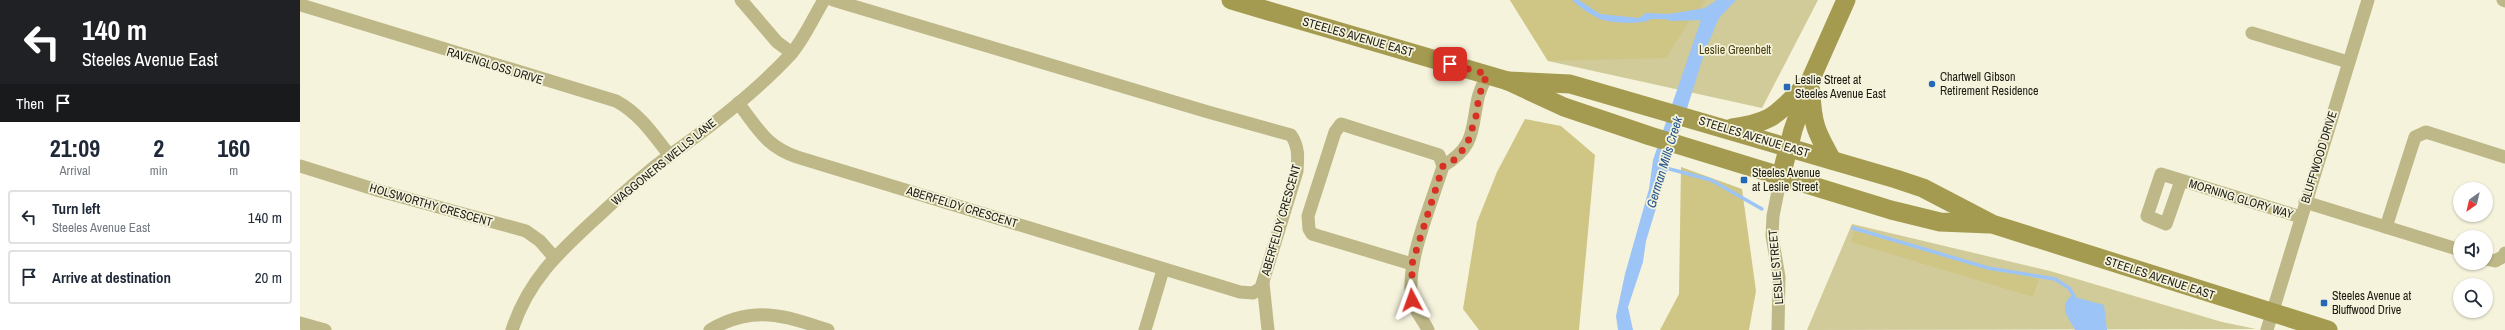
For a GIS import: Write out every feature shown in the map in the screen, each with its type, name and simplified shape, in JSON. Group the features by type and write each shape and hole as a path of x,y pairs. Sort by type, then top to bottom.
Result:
{"main road":[{"name":"STEELES AVENUE EAST","path":"1231,0 1487,74 1508,81 1564,107 1650,136 1920,218 1940,222 1992,224"},
{"name":"LESLIE STREET","path":"1781,176 1810,81 1846,0"},
{"name":"STEELES AVENUE EAST","path":"1508,81 1570,84 1832,160 1923,188 1992,224 2269,322 2328,330"},
{"path":"1727,129 1757,125 1771,120 1810,81"},
{"path":"1810,81 1812,117 1816,133 1832,160"}],"street":[{"path":"300,6 302,0"},
{"path":"741,0 777,42 792,53"},
{"name":"WAGGONERS WELLS LANE","path":"512,330 522,302 554,257 614,202 762,84 792,53 824,0"},
{"name":"ABERFELDY CRESCENT","path":"738,103 767,140 778,150 1163,270 1240,292 1253,293 1261,288 1297,171 1298,155 1296,143 1291,135 1208,112 833,0"},
{"name":"BLUFFWOOD DRIVE","path":"2269,322 2368,0"},
{"name":"RAVENGLOSS DRIVE","path":"300,6 560,86 616,101 631,109 647,125 670,156"},
{"path":"2252,33 2348,62"},
{"path":"1443,166 1454,160 1467,145 1476,116 1479,96 1487,74"},
{"path":"1412,264 1312,234 1309,229 1308,216 1314,195 1335,132 1341,124 1439,155 1443,166 1412,264 1412,300 1417,314 1428,330"},
{"path":"2386,227 2414,137 2426,132 2505,157"},
{"name":"HOLSWORTHY CRESCENT","path":"300,166 380,191 526,231 540,241 554,257"},
{"name":"LESLIE STREET","path":"1778,330 1779,277 1772,236 1773,216 1781,176"},
{"name":"MORNING GLORY WAY","path":"2181,181 2301,217"},
{"path":"2305,202 2453,248"},
{"path":"2493,261 2504,256 2505,253"},
{"path":"1145,330 1163,270"},
{"path":"1263,283 1268,330"},
{"path":"710,330 742,316 762,313 799,320 828,330"},
{"path":"300,323 325,330"}],"green space":[{"name":"Leslie Greenbelt","path":"1510,0 1818,0 1762,108 1548,61"},
{"path":"1852,224 2050,271 2222,322 2256,329 1807,330"}],"shaded area":[{"path":"1510,0 1706,0 1688,23 1666,58 1548,61"},
{"path":"1525,119 1561,126 1595,155 1579,330 1479,330 1463,309 1477,222 1497,172"},
{"path":"1681,167 1742,189 1756,291 1749,330 1660,330 1679,294"},
{"path":"1854,231 2039,279 2033,297 1851,242"}],"water":[{"name":"German Mills Creek","path":"1572,0 1579,0 1600,14 1639,18 1646,13 1669,14 1705,8 1717,0 1736,0 1719,18 1705,51 1664,182 1646,241 1643,262 1628,307 1633,330 1618,330 1616,316 1625,274 1649,189 1653,160 1701,20 1671,21 1665,19 1651,19 1634,23 1611,22 1600,19"},
{"path":"2071,296 2104,305 2107,330 2075,330 2065,308 2067,300"}],"waterway":[{"path":"1666,168 1711,180 1762,209"},
{"path":"1853,228 1988,268 2055,279 2069,288 2075,298"}],"place":[{"name":"Chartwell Gibson Retirement Residence","path":"1932,84"},
{"name":"Leslie Street at Steeles Avenue East","path":"1787,87"},
{"name":"Steeles Avenue at Leslie Street","path":"1744,180"},
{"name":"Steeles Avenue at Bluffwood Drive","path":"2324,303"}],"route":[{"path":"1412,300 1412,264 1443,166 1454,160 1467,145 1473,130 1477,102 1487,74 1450,64"}]}
